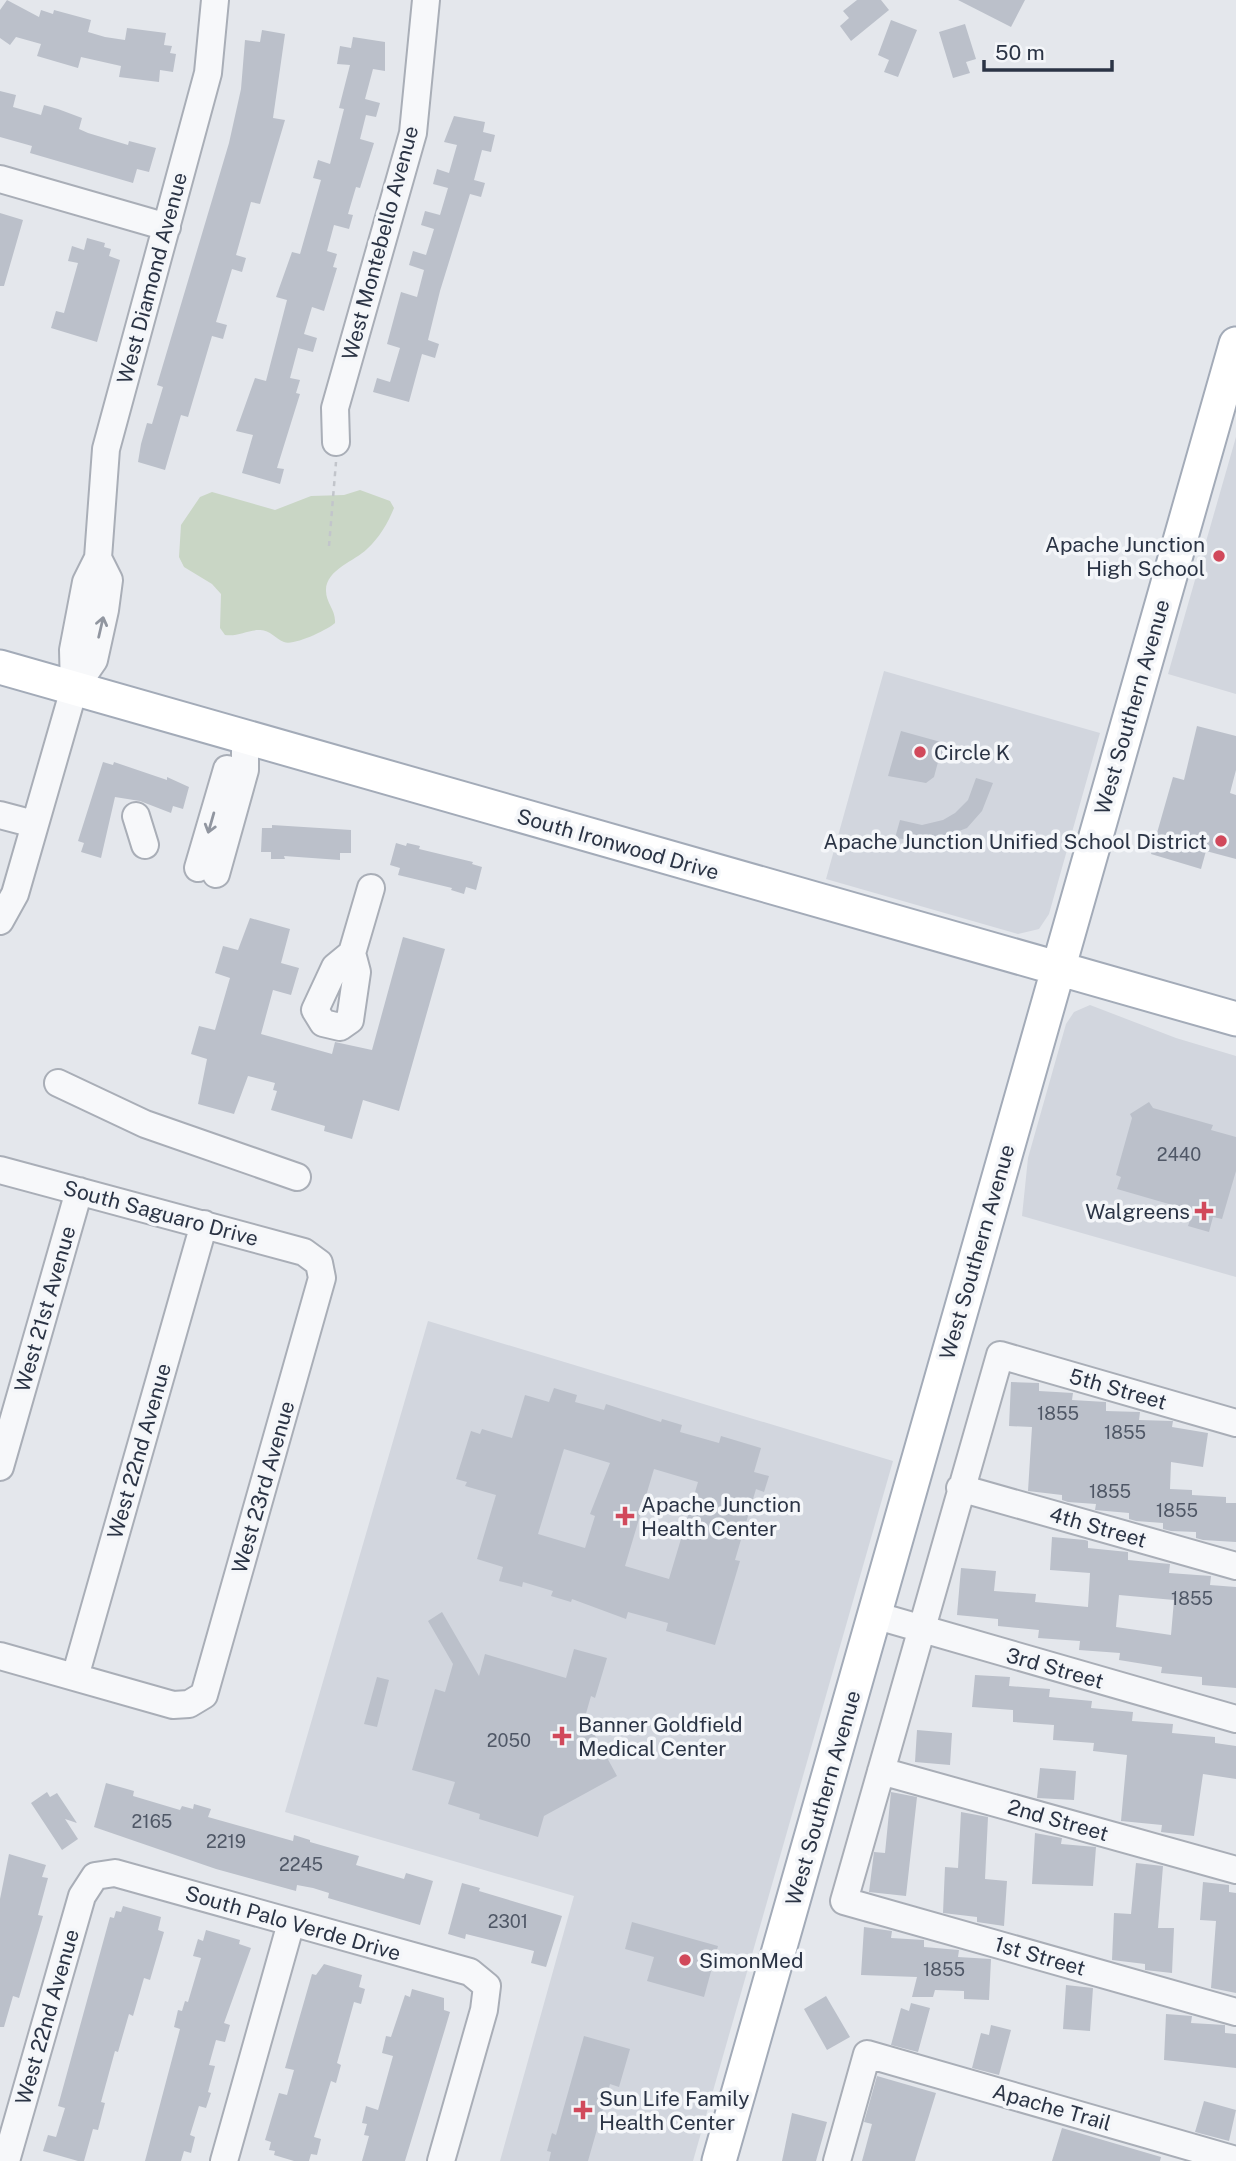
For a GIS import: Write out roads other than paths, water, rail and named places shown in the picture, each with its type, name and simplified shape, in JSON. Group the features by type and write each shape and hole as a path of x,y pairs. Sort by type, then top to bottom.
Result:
{"main road":[{"name":"West Southern Avenue","path":"719,2161 1236,344"},
{"name":"South Ironwood Drive","path":"0,667 1236,1019"}],"street":[{"name":"West Diamond Avenue","path":"0,922 15,894 74,689 73,650 86,582 98,558 106,449 208,73 215,0"},
{"name":"West Montebello Avenue","path":"336,442 335,408 413,133 426,0"},
{"path":"0,179 167,227"},
{"path":"207,871 229,762 245,737"},
{"path":"0,815 34,824"},
{"path":"136,816 145,845"},
{"path":"352,953 371,888"},
{"path":"58,1083 145,1124 297,1177"},
{"name":"South Saguaro Drive","path":"0,1170 304,1252 318,1263"},
{"name":"West 21st Avenue","path":"0,1467 79,1191"},
{"name":"West 22nd Avenue","path":"75,1677 204,1224"},
{"name":"West 23rd Avenue","path":"75,1677 173,1705 189,1704 204,1695 322,1278 318,1263"},
{"name":"5th Street","path":"960,1488 1000,1355 1236,1423"},
{"path":"881,1771 960,1488"},
{"name":"4th Street","path":"960,1488 1236,1566"},
{"name":"3rd Street","path":"874,1615 1236,1719"},
{"path":"0,1656 75,1677"},
{"name":"2nd Street","path":"881,1771 1236,1870"},
{"name":"1st Street","path":"881,1771 844,1901 1236,2012"},
{"name":"South Palo Verde Drive","path":"95,1875 115,1874 470,1972 487,1986 484,2010 441,2161"},
{"name":"West 22nd Avenue","path":"6,2161 82,1896 95,1875"},
{"path":"224,2161 291,1923"},
{"name":"Apache Trail","path":"837,2161 867,2054 1236,2160"}],"place":[{"name":"Apache Junction High School","path":"1219,556"},
{"name":"Circle K","path":"920,752"},
{"name":"Apache Junction Unified School District","path":"1221,841"},
{"name":"Walgreens","path":"1204,1211"},
{"name":"Apache Junction Health Center","path":"625,1516"},
{"name":"Banner Goldfield Medical Center","path":"562,1736"},
{"name":"SimonMed","path":"685,1960"},
{"name":"Sun Life Family Health Center","path":"583,2110"}]}
